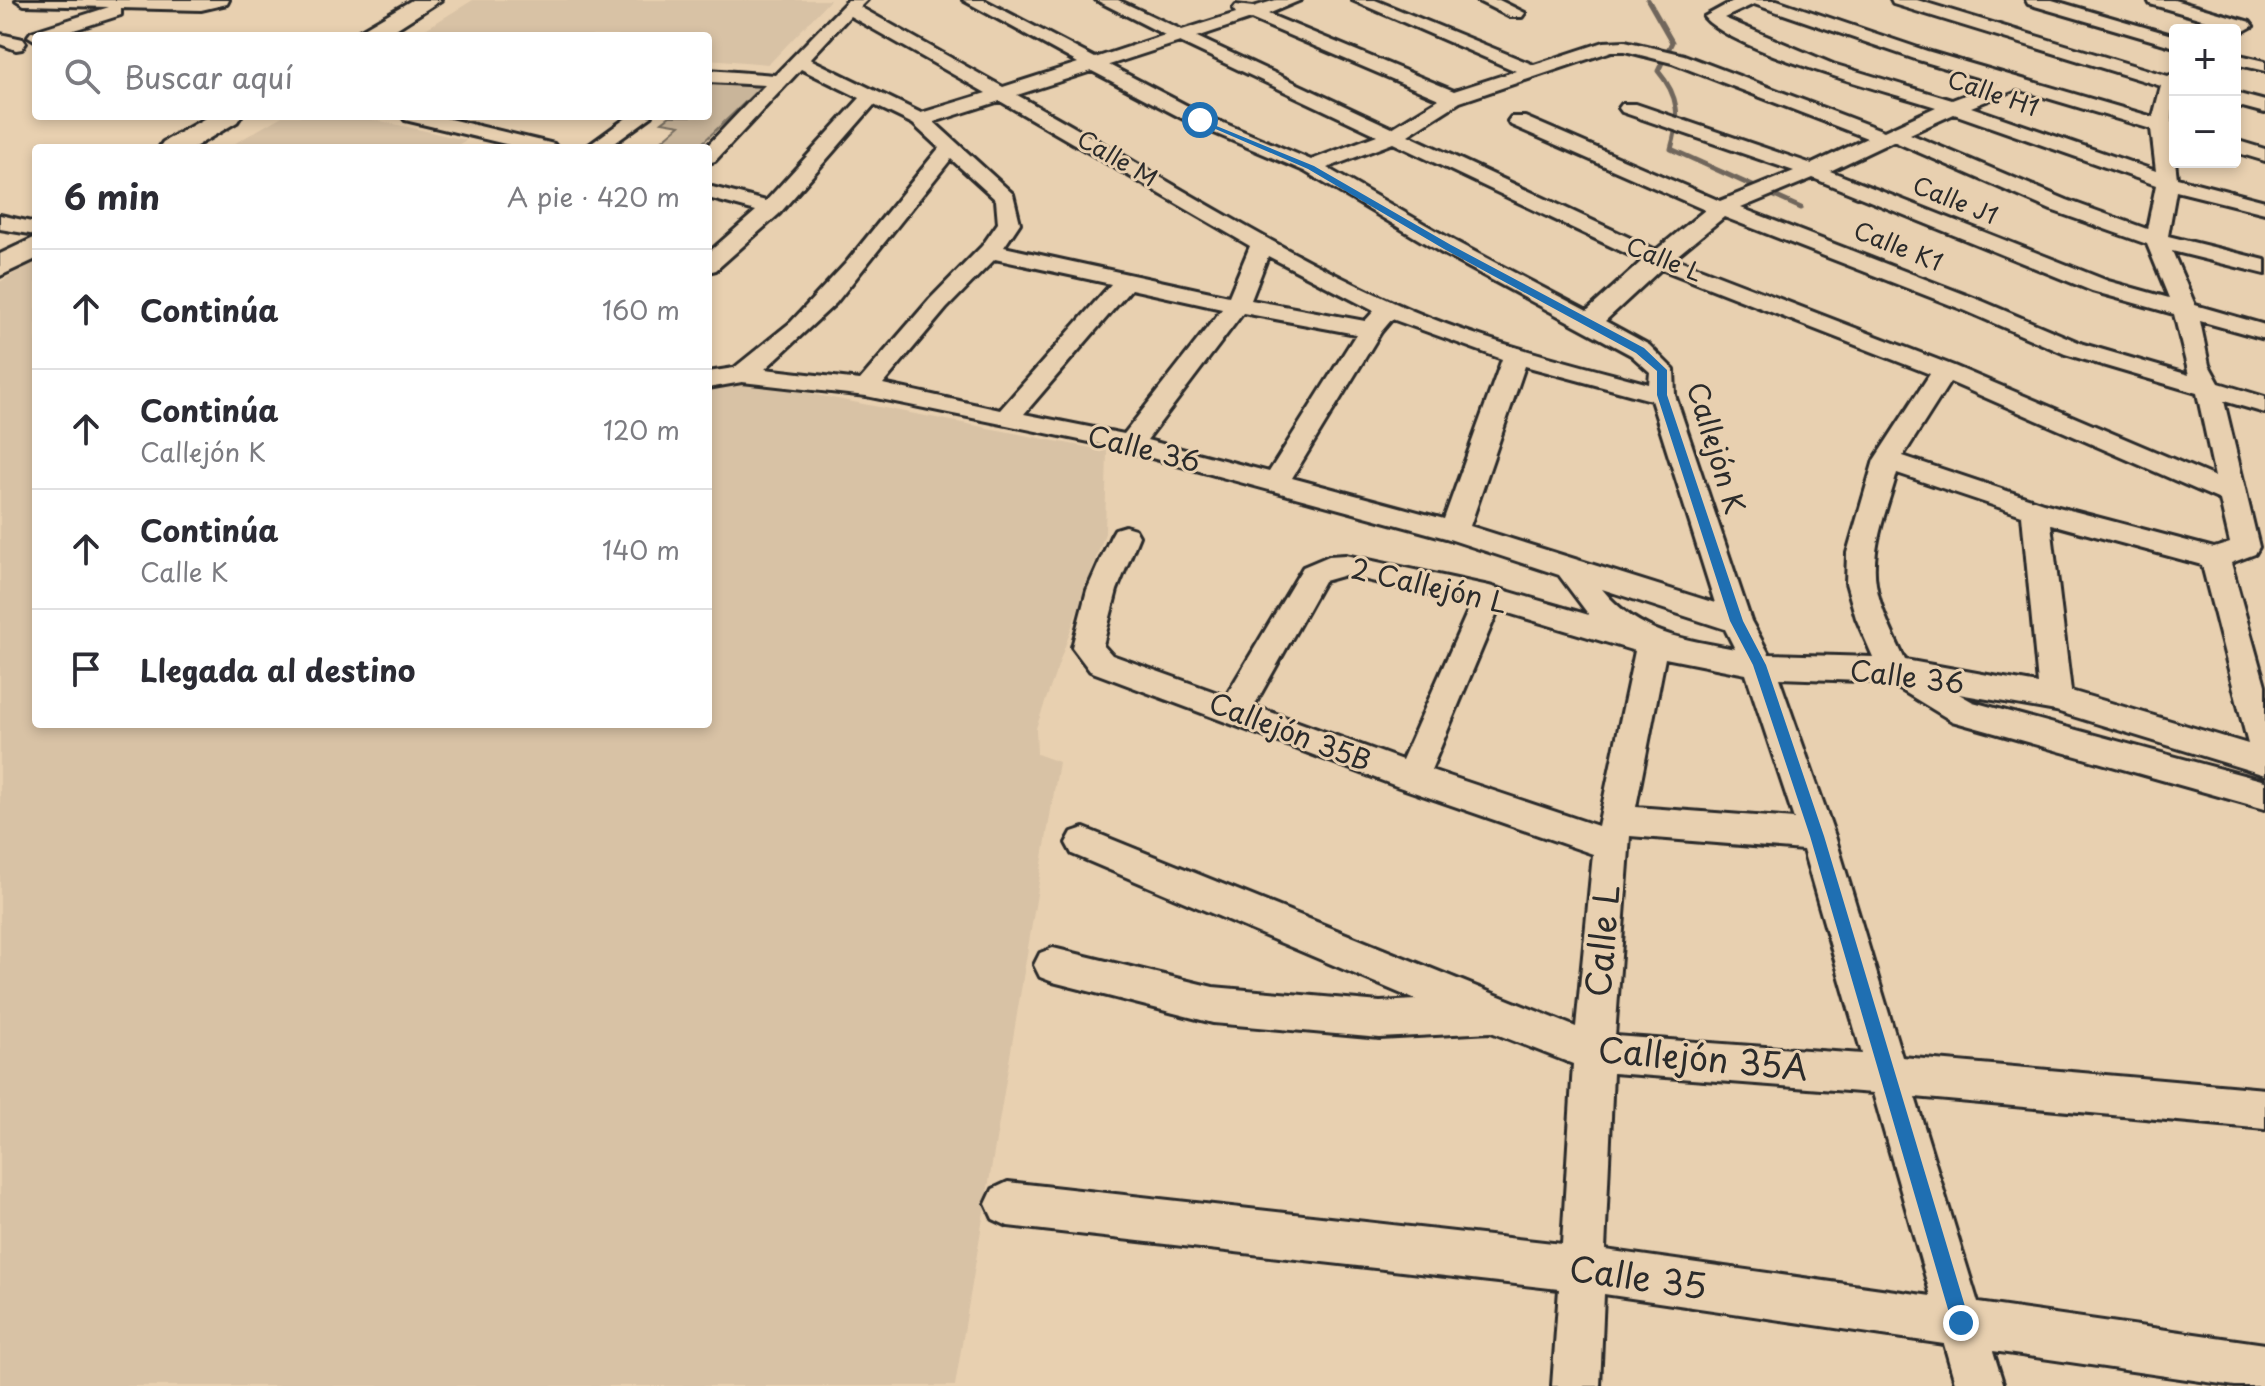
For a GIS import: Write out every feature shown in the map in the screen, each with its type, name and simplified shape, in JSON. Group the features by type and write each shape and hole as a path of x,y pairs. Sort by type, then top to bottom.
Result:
{"street":[{"path":"24,0 141,4 217,1"},
{"path":"375,32 429,0"},
{"path":"400,32 453,0"},
{"path":"971,0 1200,120 1311,167 1448,247 1590,322 1720,209 1813,171 1952,107 2016,83"},
{"name":"Calle L","path":"1104,0 1658,260 1945,371 2235,496"},
{"path":"1223,0 1453,98"},
{"path":"920,120 1293,0"},
{"path":"1360,0 1534,72"},
{"path":"1484,0 1516,13"},
{"name":"Calle H1","path":"1748,0 1714,14 1716,21 1777,49 2167,182 2265,207"},
{"path":"1760,0 2016,83 2168,128"},
{"path":"1899,0 2169,81"},
{"path":"2034,0 2169,40"},
{"path":"2156,0 2250,25"},
{"path":"49,32 141,4"},
{"path":"712,153 853,4"},
{"name":"Calle M","path":"853,4 1262,244 1379,319"},
{"path":"8,45 32,37"},
{"path":"1311,167 1391,137 1453,98 1610,46 1625,46 1678,59 1889,136 2059,205 2156,240 2265,267"},
{"path":"2241,60 2265,66"},
{"path":"800,61 920,120 1006,198 1009,223 990,251 938,304 866,388"},
{"path":"712,76 781,81"},
{"path":"712,261 771,209 872,96"},
{"path":"1887,460 2035,510 2215,558 2255,550 2235,496 2208,387 2197,365 2185,309 2156,240 2167,182 2172,96"},
{"path":"2241,101 2265,107"},
{"name":"Calle J1","path":"1629,108 1813,171 2100,286 2265,332"},
{"path":"180,144 221,120"},
{"path":"208,144 247,120"},
{"path":"431,120 532,144"},
{"path":"601,144 636,120"},
{"name":"Calle K1","path":"1518,121 1720,209 1779,228 2074,349 2265,405"},
{"path":"470,144 488,132"},
{"path":"742,374 767,358 836,287 951,145"},
{"path":"2241,148 2265,155"},
{"path":"712,193 771,209"},
{"path":"0,222 32,227"},
{"path":"0,249 32,230"},
{"path":"1130,444 1237,305 1262,244"},
{"path":"0,267 32,248"},
{"name":"Calle M","path":"990,251 1237,305 1379,319 1662,395"},
{"path":"1006,419 1125,282"},
{"path":"1277,481 1379,319"},
{"name":"Callejón K","path":"1590,322 1640,350 1662,370 1662,395 1736,621 1759,665 1817,836 1980,1386"},
{"path":"1454,531 1516,356"},
{"path":"1945,371 1887,460 1861,553 1861,583 1871,618 1894,670 1963,712 2265,795"},
{"name":"Calle 36","path":"712,379 742,374 866,388 1130,444 1454,531 1571,571 1736,621"},
{"path":"2035,510 2056,699"},
{"name":"Callejón 35B","path":"1125,536 1102,590 1087,647 1101,663 1411,777 1614,832 1817,836"},
{"path":"2215,558 2265,744"},
{"name":"2 Callejón L","path":"1235,710 1313,574 1329,566 1345,565 1489,597 1652,644"},
{"name":"Calle 36","path":"1571,571 1604,612 1652,644 1759,665 1894,670 2056,699 2265,762"},
{"path":"1411,777 1489,597"},
{"name":"Calle L","path":"1576,1386 1594,1053 1614,832 1652,644"},
{"name":"Callejón 35A","path":"1084,843 1497,1016 1594,1053 1888,1075 2264,1110"},
{"path":"1053,965 1213,1005 1380,1020 1497,1016"},
{"name":"Calle 35","path":"1008,1204 1583,1269 2265,1367"}],"shaded area":[{"path":"473,0 830,0 769,64 712,59 712,32 421,32"},
{"path":"712,81 764,84 701,144 658,144 680,125 662,122 665,120 712,120"},
{"path":"275,120 376,120 466,140 460,144 234,144"},
{"path":"32,263 32,728 712,728 712,375 1107,451 1105,533 1036,728 1037,754 1059,762 955,1386 0,1386 0,282"}],"waterway":[{"path":"1648,0 1672,42 1658,71 1671,90 1676,108 1671,149 1801,208"}],"route":[{"path":"1200,120 1311,167 1448,247 1640,350 1662,370 1662,395 1736,621 1759,665 1817,836 1961,1323"}]}
